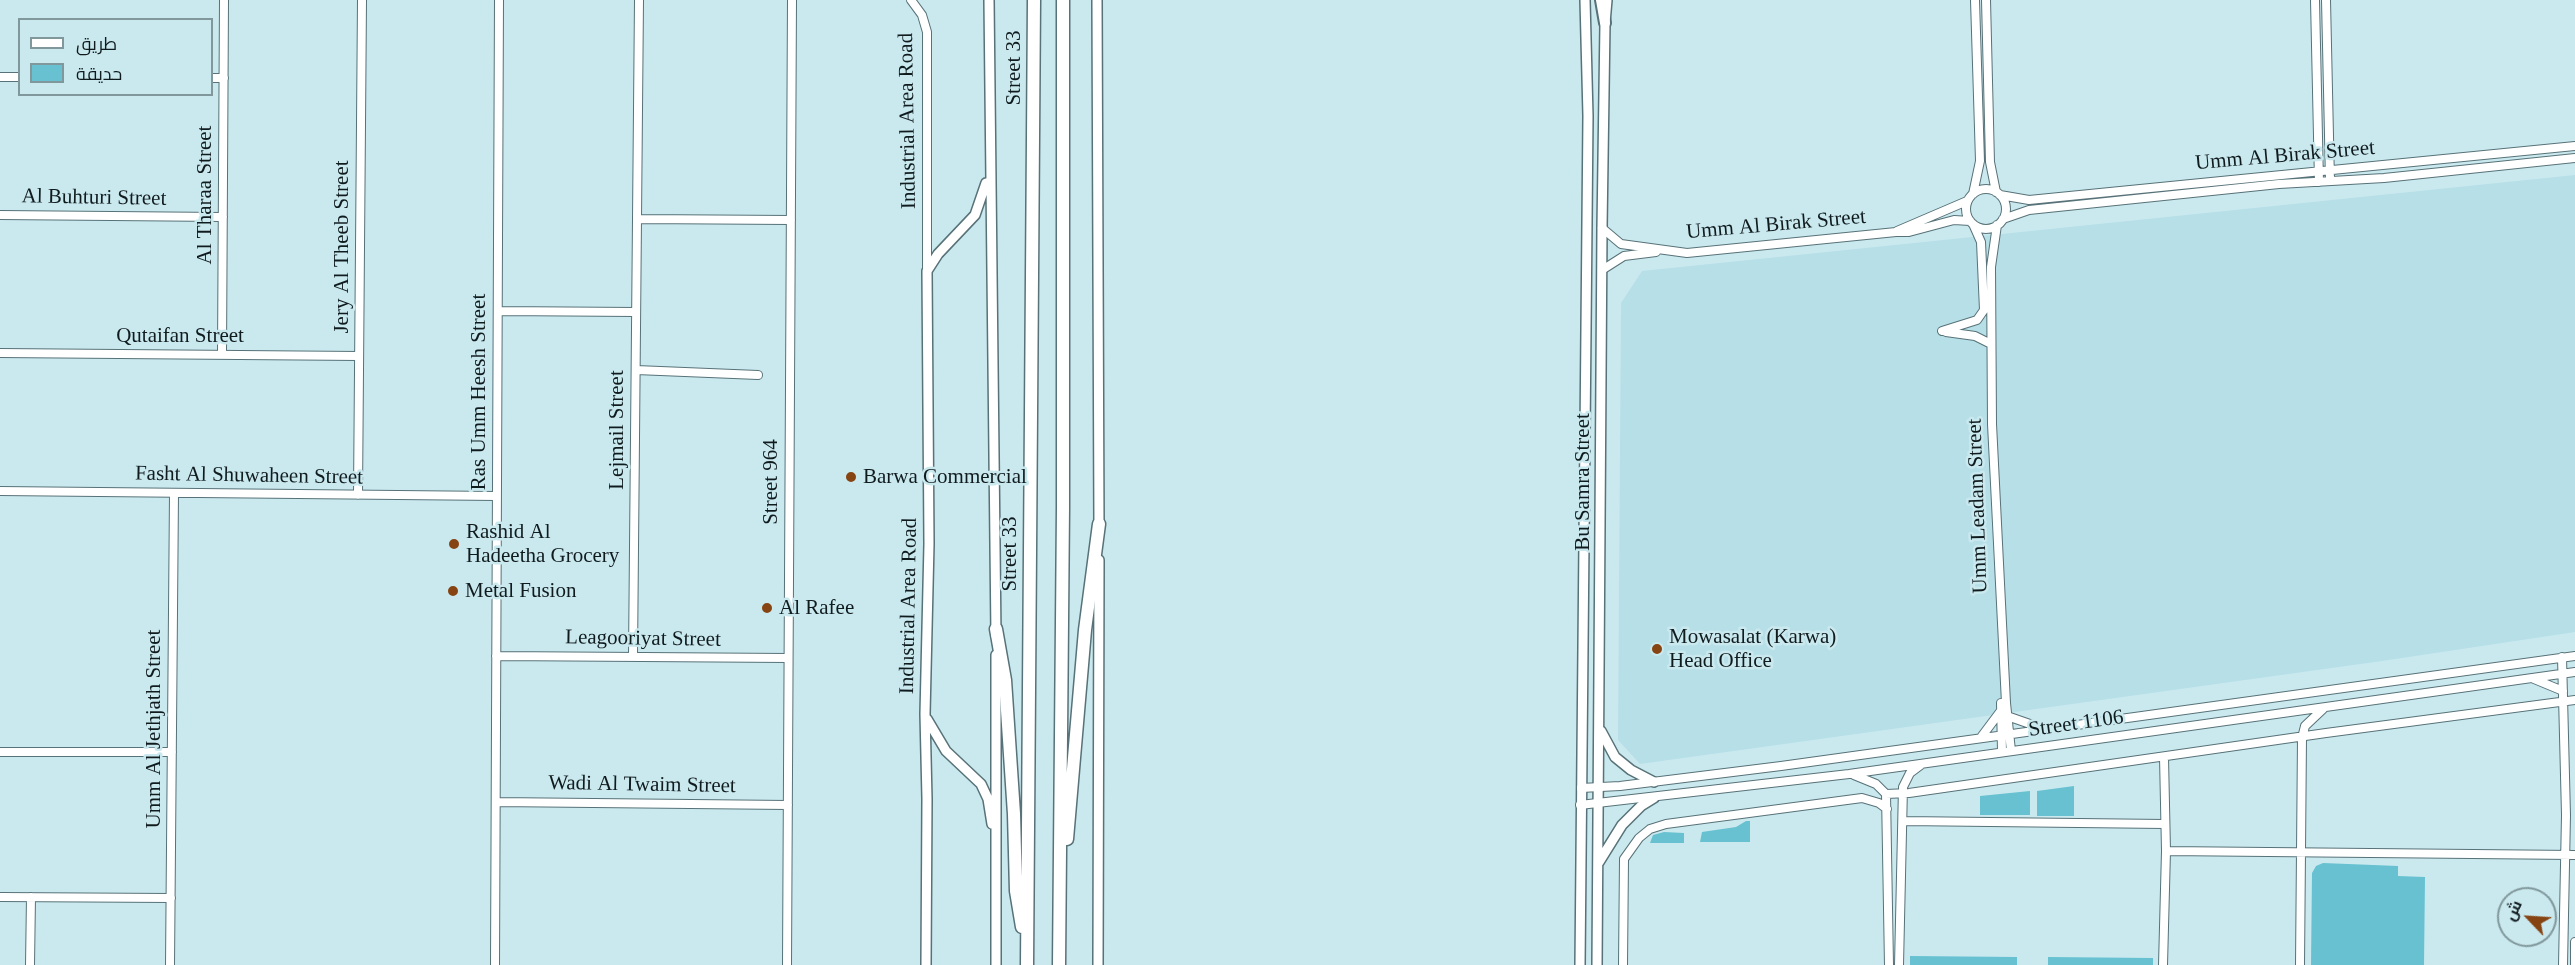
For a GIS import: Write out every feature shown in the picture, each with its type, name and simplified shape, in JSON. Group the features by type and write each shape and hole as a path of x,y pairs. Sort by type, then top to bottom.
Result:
{"highway":[{"name":"Street 33","path":"1026,965 1034,0"},
{"path":"1059,965 1063,507 1063,0"},
{"path":"1060,891 1072,793 1085,630 1099,524"},
{"path":"996,629 1005,680 1016,891 1027,946"}],"main road":[{"path":"1601,0 1605,23"}],"street":[{"name":"Al Tharaa Street","path":"222,355 224,0"},
{"name":"Jery Al Theeb Street","path":"358,495 362,0"},
{"name":"Ras Umm Heesh Street","path":"495,965 499,0"},
{"name":"Lejmail Street","path":"633,657 639,0"},
{"name":"Street 964","path":"787,965 792,0"},
{"name":"Industrial Area Road","path":"911,0 922,15 927,32 926,965"},
{"path":"989,0 989,172 996,629 996,965"},
{"path":"1097,0 1098,965"},
{"name":"Bu Samra Street","path":"1580,965 1588,116 1585,0"},
{"name":"Bu Samra Street","path":"1597,965 1602,228 1607,0"},
{"path":"1973,194 1980,161 1975,0"},
{"path":"1971,223 1982,229 2000,222 2006,211 2004,202 1998,193 1990,162 1986,0"},
{"path":"2315,0 2319,182"},
{"path":"2326,0 2332,170 2330,182"},
{"path":"1975,21 1987,20"},
{"path":"0,77 18,77"},
{"path":"213,78 224,78"},
{"name":"Umm Al Birak Street","path":"1998,193 2029,200 2575,146"},
{"name":"Umm Al Birak Street","path":"2000,222 2029,210 2279,184 2330,182 2575,158"},
{"path":"927,271 938,254 975,215 982,201 989,172"},
{"path":"2278,174 2279,184"},
{"path":"1991,344 1975,336 1942,331 1977,320 1984,310 1982,242 1966,213 1967,201 1973,194 1984,189 1998,193"},
{"name":"Umm Al Birak Street","path":"1896,232 1909,224 1967,201"},
{"name":"Al Buhturi Street","path":"0,215 223,217"},
{"path":"637,219 791,220"},
{"name":"Umm Al Birak Street","path":"1602,228 1621,244 1687,253 1908,232 1954,220 1971,223"},
{"name":"Umm Leadam Street","path":"2000,222 1991,267 1992,424 2004,666 2001,681 2011,751"},
{"name":"Umm Al Birak Street","path":"1602,270 1624,256 1660,251"},
{"path":"498,311 636,312"},
{"name":"Qutaifan Street","path":"0,353 359,356"},
{"path":"636,370 758,375"},
{"name":"Fasht Al Shuwaheen Street","path":"0,491 497,496"},
{"name":"Umm Al Jethjath Street","path":"170,965 174,493"},
{"name":"Leagooriyat Street","path":"496,656 788,658"},
{"name":"Street 1106","path":"1581,788 1654,782 1905,749 2009,732 2575,656"},
{"path":"2562,657 2566,815 2564,965"},
{"name":"Street 1106","path":"1580,805 1850,774 2575,672"},
{"path":"2528,678 2546,683 2563,692"},
{"path":"1886,794 1903,794 2575,700"},
{"path":"2300,965 2302,738 2305,726 2310,719 2327,706"},
{"path":"1980,737 2004,713 2030,724 2032,730"},
{"name":"Umm Leadam Street","path":"2002,752 2000,734 2004,713"},
{"path":"925,714 946,751 981,784 988,799 997,855"},
{"path":"1599,723 1603,737 1615,757 1631,770 1654,782"},
{"path":"0,752 172,752"},
{"path":"2163,965 2166,851 2164,757"},
{"path":"1899,965 1903,794 1907,777 1922,764"},
{"path":"1850,774 1876,783 1886,794 1889,965"},
{"path":"1598,864 1622,825 1641,806 1654,798"},
{"path":"1623,965 1624,859 1639,838 1650,829 1666,824 1862,798 1880,803 1887,809"},
{"name":"Wadi Al Twaim Street","path":"496,802 788,805"},
{"path":"1904,821 2165,824"},
{"path":"2166,851 2575,855"},
{"path":"0,897 171,898"},
{"path":"30,965 31,897"},
{"path":"2575,942 2575,965"}],"shaded area":[{"path":"2575,175 2575,632 1640,764 1618,740 1621,303 1642,271"}],"green space":[{"path":"2074,786 2074,816 2037,816 2037,791"},
{"path":"2030,791 2030,815 1980,815 1980,796"},
{"path":"1750,821 1750,842 1700,842 1702,832 1736,827"},
{"path":"1664,832 1684,833 1684,843 1650,843 1653,835"},
{"path":"2323,863 2398,866 2398,876 2425,877 2424,965 2311,965 2312,873 2316,866"},
{"path":"1910,956 2017,957 2017,965 1910,965"},
{"path":"2048,957 2153,958 2153,965 2048,965"}],"place":[{"name":"Barwa Commercial","path":"851,477"},
{"name":"Rashid Al Hadeetha Grocery","path":"454,544"},
{"name":"Metal Fusion","path":"453,591"},
{"name":"Al Rafee","path":"767,608"},
{"name":"Mowasalat (Karwa) Head Office","path":"1657,649"}]}
